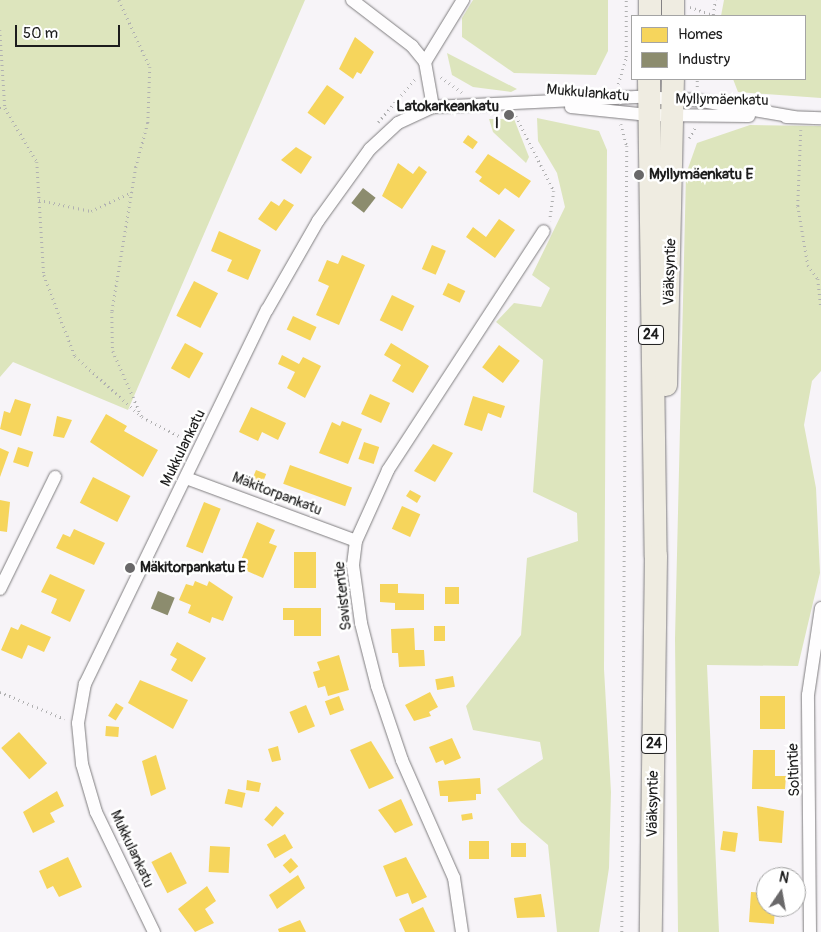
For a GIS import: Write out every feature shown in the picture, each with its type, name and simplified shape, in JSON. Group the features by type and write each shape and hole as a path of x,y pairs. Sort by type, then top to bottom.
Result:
{"highway":[{"path":"650,0 650,15"},
{"name":"Vääksyntie","path":"649,97 656,556"},
{"name":"Vääksyntie","path":"651,932 656,556 673,97"}],"street":[{"path":"352,0 425,62 433,107"},
{"path":"425,62 464,0"},
{"name":"Mukkulankatu","path":"154,932 96,812 82,764 78,723 85,684 268,310 318,221 370,148 398,123 433,107 525,110 620,119 649,97"},
{"name":"Myllymäenkatu","path":"649,97 673,97 798,117 821,118"},
{"name":"Mukkulankatu","path":"525,110 618,98 673,97"},
{"name":"Savistentie","path":"462,932 454,878 402,760 377,686 361,623 353,564 356,541 388,470 544,231"},
{"path":"0,589 55,477"},
{"name":"Mäkitorpankatu","path":"186,478 356,541"},
{"name":"Soltintie","path":"810,932 808,695 821,608"}],"path":[{"path":"119,0 150,67 148,123 132,192 112,312 113,351 142,417"},
{"path":"618,98 626,58 626,0"},
{"path":"713,15 715,0"},
{"path":"677,8 708,15"},
{"path":"0,30 5,108 36,162 44,275 75,356 142,417 201,447"},
{"path":"0,108 5,108"},
{"path":"509,115 516,115 525,110"},
{"path":"516,115 554,191 552,216 544,231"},
{"path":"798,117 798,206 808,265 818,279 821,307"},
{"path":"612,124 620,119 626,146 622,932"},
{"path":"39,200 91,211 132,192"},
{"path":"0,692 42,713 78,723"}],"green space":[{"path":"0,0 305,0 128,410 13,362 0,377"},
{"path":"473,0 608,0 608,51 596,75 514,73 462,37 462,18"},
{"path":"724,0 821,0 821,98 738,92 733,80 806,80 806,15 721,15"},
{"path":"447,53 517,89 511,92 473,87 452,75"},
{"path":"537,118 599,131 607,150 604,669 611,792 609,868 599,932 557,932 548,845 521,822 497,789 543,759 540,742 473,730 466,706 521,635 527,558 578,541 577,513 533,492 543,360 496,322 514,303 541,307 550,288 532,275 565,207 557,173 538,141"},
{"path":"489,119 514,119 529,157 526,163 493,132"},
{"path":"750,125 821,126 821,371 812,381 804,425 816,488 820,573 798,666 707,665 719,932 678,932 675,639 686,174 697,143"}],"building: Homes":[{"path":"355,37 374,52 361,74 357,72 353,79 339,69"},
{"path":"327,85 344,97 325,125 307,113"},
{"path":"468,135 478,142 473,149 463,142"},
{"path":"296,147 312,157 301,174 281,160"},
{"path":"488,154 531,181 519,198 505,188 499,195 479,181 482,177 475,172"},
{"path":"398,163 413,174 419,166 427,172 402,209 382,196"},
{"path":"284,199 294,205 276,231 258,219 271,201 279,206"},
{"path":"499,219 515,230 495,258 466,237 473,227 486,237"},
{"path":"219,231 261,250 248,280 227,271 232,260 211,251"},
{"path":"432,245 446,251 436,275 422,269"},
{"path":"342,255 365,265 339,325 316,315 329,286 318,281 327,260 338,264"},
{"path":"194,281 218,293 200,328 176,316"},
{"path":"448,283 465,291 460,303 443,295"},
{"path":"392,295 414,306 402,331 380,320"},
{"path":"293,316 317,327 310,341 287,330"},
{"path":"185,343 203,353 189,379 171,368"},
{"path":"391,343 429,366 413,393 392,381 401,365 384,355"},
{"path":"499,345 520,361 503,383 482,367"},
{"path":"282,355 299,364 303,357 321,366 305,398 287,388 295,372 278,364"},
{"path":"370,394 390,403 381,423 361,414"},
{"path":"473,396 505,406 501,418 488,413 482,431 464,425"},
{"path":"15,399 31,404 21,436 0,429 4,411 10,413"},
{"path":"251,407 286,423 278,440 262,432 258,441 239,432"},
{"path":"106,414 127,426 124,431 158,450 143,477 90,442"},
{"path":"57,416 72,420 64,438 53,436"},
{"path":"342,421 362,429 348,464 319,453 332,422 340,426"},
{"path":"364,442 379,447 374,464 358,459"},
{"path":"433,444 453,453 435,482 414,471"},
{"path":"18,447 33,452 28,467 13,462"},
{"path":"0,448 9,452 0,477"},
{"path":"290,465 352,488 345,506 283,484"},
{"path":"256,470 266,474 261,488 250,484"},
{"path":"93,477 130,496 117,522 80,503"},
{"path":"410,490 421,496 417,503 406,496"},
{"path":"0,500 10,502 7,532 0,531"},
{"path":"204,502 221,509 203,553 186,547"},
{"path":"402,506 420,514 410,537 392,529"},
{"path":"257,522 275,530 269,543 277,546 263,578 238,567"},
{"path":"74,529 105,543 94,565 56,548 63,534 70,537"},
{"path":"294,552 316,552 316,588 294,588"},
{"path":"50,574 85,590 70,622 51,613 57,599 41,592"},
{"path":"195,581 207,586 209,581 233,597 223,621 212,617 210,623 188,613 191,605 179,600 186,584 193,586"},
{"path":"380,584 398,584 398,593 424,594 424,610 395,610 395,603 380,602"},
{"path":"445,587 459,587 459,604 445,604"},
{"path":"283,608 321,608 321,636 294,636 294,620 283,620"},
{"path":"21,624 51,637 44,652 28,645 22,659 1,650 11,627 18,630"},
{"path":"434,626 445,626 445,641 434,641"},
{"path":"414,628 415,650 424,650 425,666 399,667 398,653 392,653 391,629"},
{"path":"177,642 206,658 192,682 171,670 177,659 170,655"},
{"path":"339,655 349,690 328,696 325,686 318,688 313,672 320,670 317,662"},
{"path":"453,676 455,687 437,690 435,679"},
{"path":"140,680 188,700 173,729 128,703"},
{"path":"430,692 438,707 429,712 431,716 414,721 405,705"},
{"path":"339,696 344,710 330,715 325,701"},
{"path":"760,696 785,696 785,729 760,729"},
{"path":"116,703 124,708 116,720 108,716"},
{"path":"306,705 315,726 298,733 289,712"},
{"path":"106,726 119,727 118,737 105,736"},
{"path":"19,732 47,763 29,779 1,748"},
{"path":"452,738 461,758 445,765 443,760 436,763 429,747"},
{"path":"371,741 394,778 369,789 350,750"},
{"path":"278,746 281,760 272,762 268,749"},
{"path":"753,750 775,750 775,776 786,776 785,789 752,789"},
{"path":"156,755 166,789 151,796 142,761"},
{"path":"480,778 481,794 476,794 476,800 448,802 448,796 440,796 438,781"},
{"path":"247,780 261,783 259,792 246,790"},
{"path":"228,789 246,793 242,808 225,804"},
{"path":"57,791 64,806 50,813 55,822 33,833 23,812"},
{"path":"401,799 413,825 395,833 378,810"},
{"path":"276,806 284,813 272,827 264,820"},
{"path":"757,806 784,811 782,843 759,841"},
{"path":"472,813 473,819 462,821 461,815"},
{"path":"723,831 738,833 735,852 720,850"},
{"path":"285,834 293,848 275,858 267,844"},
{"path":"469,841 489,841 489,859 469,859"},
{"path":"511,843 526,843 526,857 511,857"},
{"path":"210,846 230,847 229,873 209,872"},
{"path":"171,852 187,883 167,893 151,862"},
{"path":"68,857 82,887 59,897 53,886 47,889 39,871"},
{"path":"406,857 427,897 412,904 408,893 396,897 383,866"},
{"path":"291,858 298,866 290,874 283,865"},
{"path":"298,875 305,888 277,909 269,895"},
{"path":"207,886 216,901 205,909 214,923 195,932 178,909"},
{"path":"751,892 756,892 756,917 774,917 774,924 749,922"},
{"path":"541,894 545,917 517,918 514,898"},
{"path":"423,907 435,932 405,932 399,919"},
{"path":"300,920 306,932 279,932 278,929"}],"building: Industry":[{"path":"363,188 376,198 364,213 351,203"},
{"path":"158,591 175,598 168,615 151,609"}],"place":[{"name":"Latokarkeankatu I","path":"509,115"},
{"name":"Myllymäenkatu E","path":"639,175"},
{"name":"Mäkitorpankatu E","path":"130,568"}]}
